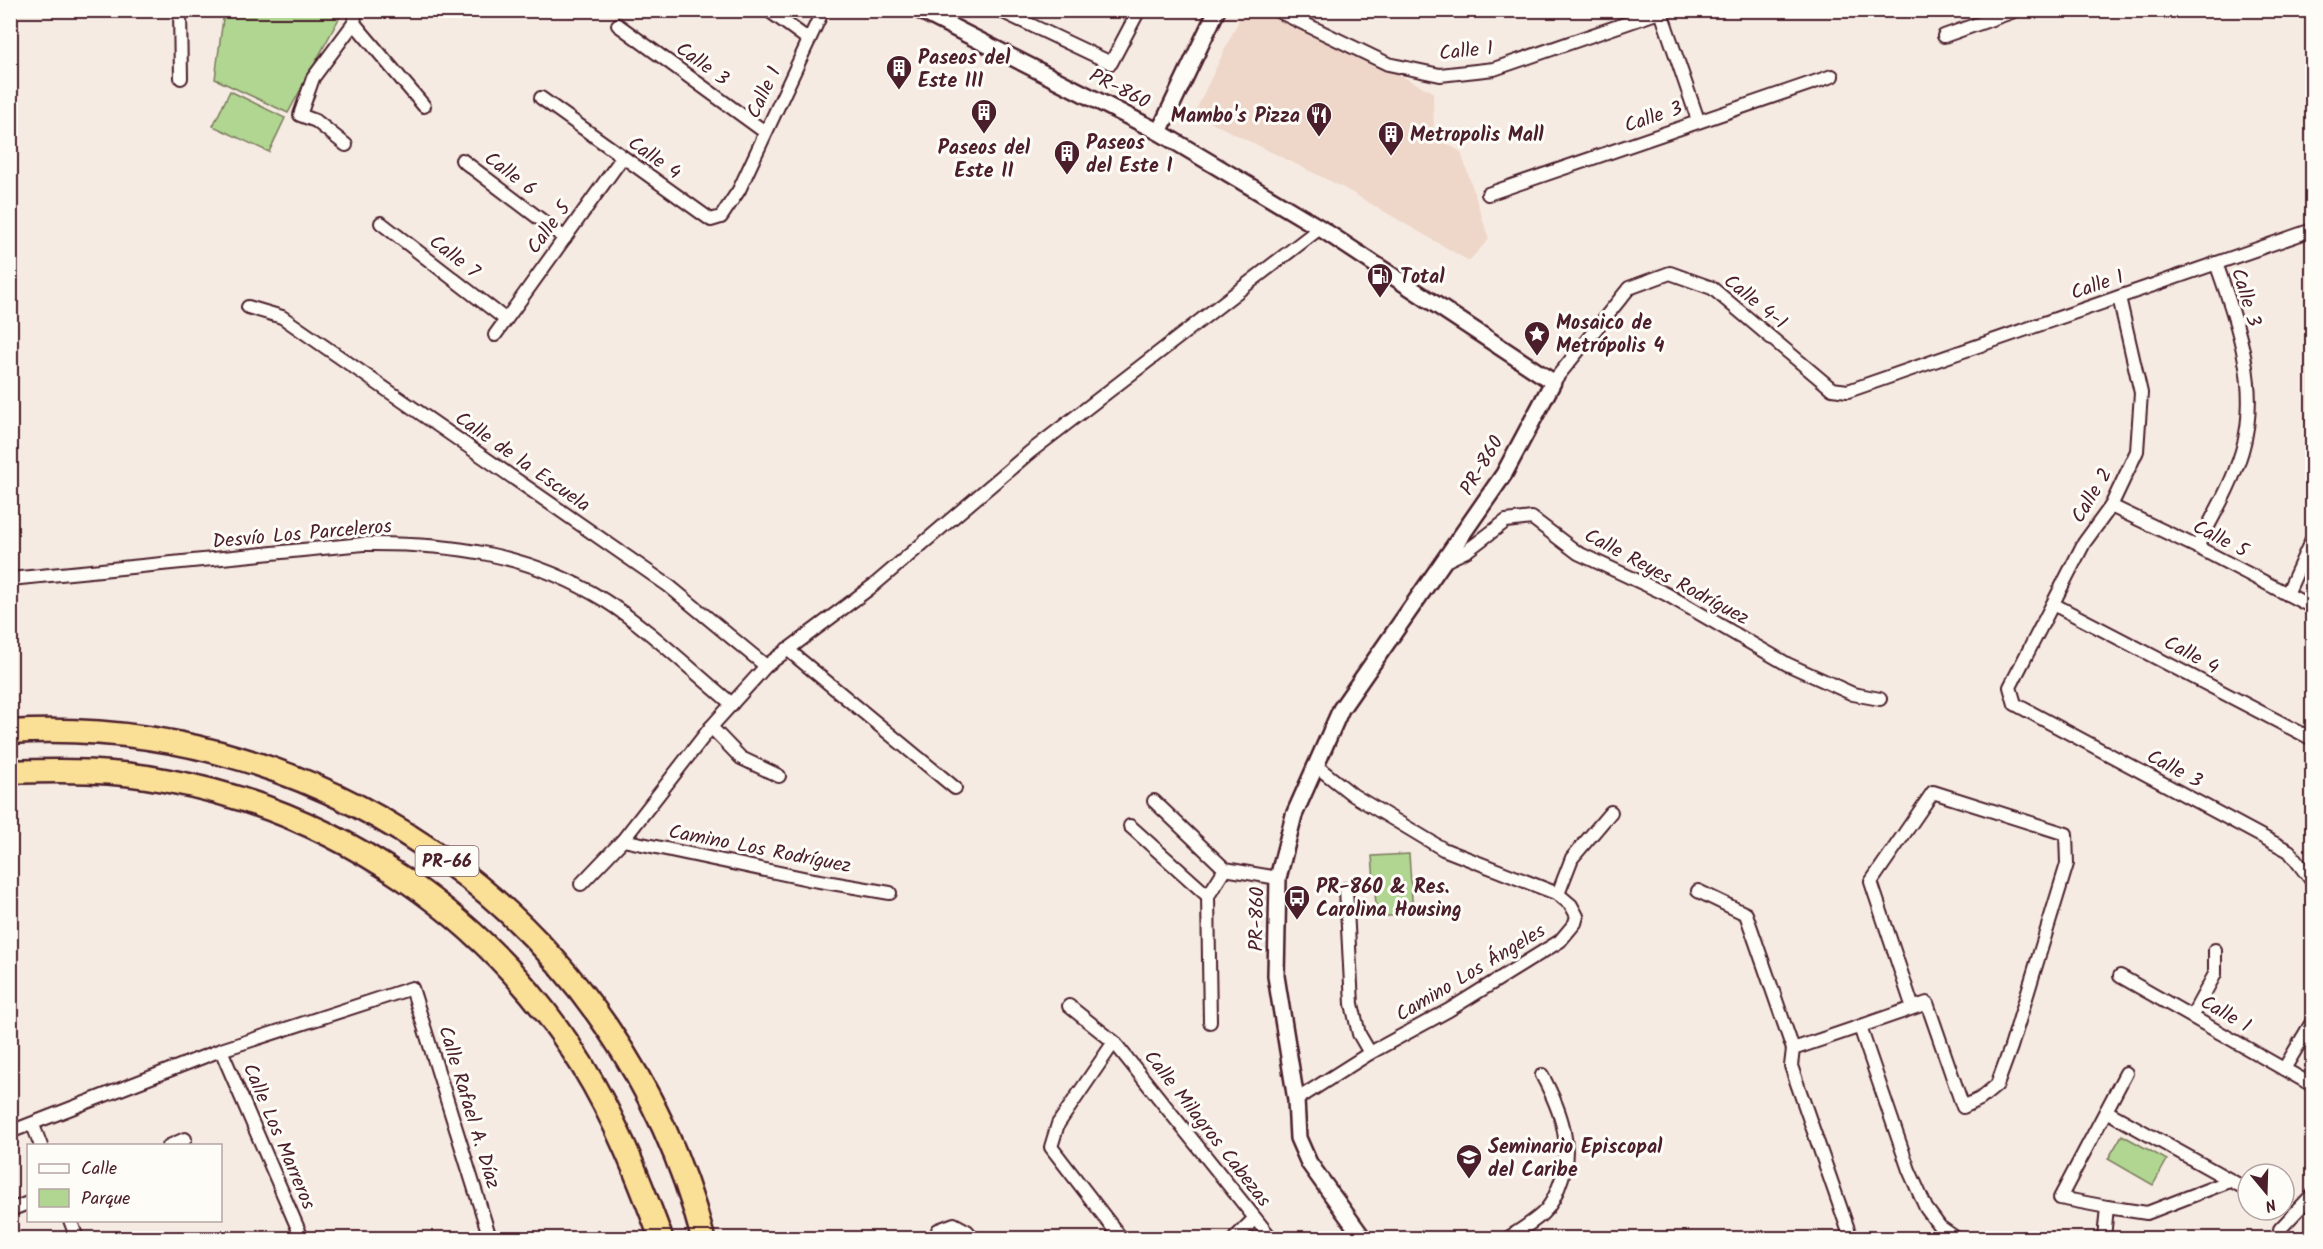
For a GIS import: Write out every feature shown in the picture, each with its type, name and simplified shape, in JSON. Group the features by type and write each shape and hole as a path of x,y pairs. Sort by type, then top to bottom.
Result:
{"highway":[{"name":"PR-66","path":"10,732 71,732 133,736 187,744 230,755 317,786 392,825 439,854 508,911 568,975 596,1012 628,1061 663,1126 696,1212 703,1239"},
{"name":"PR-66","path":"10,772 60,770 123,774 165,780 229,795 310,825 355,849 429,895 474,933 515,975 564,1036 623,1143 661,1239"}],"street":[{"path":"180,10 181,78"},
{"path":"768,10 809,40"},
{"name":"Calle 1","path":"739,190 823,10"},
{"name":"PR-860","path":"919,10 1159,132 1320,228 1553,382 1504,474 1341,709 1294,815 1278,878 1276,976 1296,1100 1298,1138 1309,1163 1363,1239"},
{"path":"999,10 1111,63 1139,10"},
{"path":"1159,132 1217,10"},
{"name":"Calle 1","path":"1276,10 1388,64 1440,75 1494,69 1663,11"},
{"path":"1944,36 2017,10"},
{"path":"1663,11 1698,120"},
{"path":"346,145 316,121 300,115 313,78 355,17 424,106"},
{"name":"Calle 3","path":"618,25 765,132"},
{"name":"Calle 3","path":"1488,194 1698,120 1832,76"},
{"name":"Calle 4","path":"541,98 711,220 721,218 739,190"},
{"name":"Calle 5","path":"495,335 622,158"},
{"name":"Calle 6","path":"462,160 565,238"},
{"name":"Calle 7","path":"381,223 505,319"},
{"path":"581,884 622,840 711,727 766,666 874,585 1029,452 1320,228"},
{"name":"Calle 1","path":"1893,374 2313,230"},
{"name":"Calle 3","path":"2198,547 2238,463 2247,425 2249,382 2237,322 2216,263"},
{"name":"Calle 4-1","path":"1553,382 1629,288 1670,273 1712,288 1832,389 1848,391 1893,374"},
{"name":"Calle 2","path":"2013,699 2010,687 2084,543 2111,506 2137,451 2141,393 2119,297"},
{"name":"Calle de la Escuela","path":"248,307 282,317 669,586 766,666"},
{"name":"Calle 5","path":"2111,506 2198,547 2313,607"},
{"name":"Calle Reyes Rodríguez","path":"1443,562 1468,550 1506,521 1532,518 1578,553 1666,594 1787,664 1853,694 1880,699"},
{"path":"2287,594 2313,538"},
{"name":"Desvío Los Parceleros","path":"10,579 363,544 416,544 462,548 541,569 605,601 732,704"},
{"name":"Calle 4","path":"2053,604 2313,739"},
{"path":"787,650 956,788"},
{"name":"Calle 3","path":"2013,699 2015,705 2289,852 2313,881"},
{"path":"711,727 741,758 779,776"},
{"name":"Camino Los Ángeles","path":"1296,1100 1370,1053 1449,1010 1560,941 1575,923 1577,916 1571,905 1558,894 1443,849 1353,795 1315,765"},
{"path":"10,778 60,770"},
{"path":"1793,1049 1860,1027 1927,1003 1963,1107 1980,1099 1997,1085 2011,1047 2067,864 2066,834 1933,792 1871,882 1913,1008"},
{"path":"1154,801 1225,869 1278,878"},
{"path":"1558,894 1572,858 1611,812"},
{"path":"1130,826 1208,896"},
{"name":"Camino Los Rodríguez","path":"622,840 808,879 890,892"},
{"path":"1210,1022 1208,896 1225,869"},
{"path":"1346,889 1352,1004 1359,1034 1370,1053"},
{"path":"1698,891 1746,914 1793,1049 1791,1066 1851,1239"},
{"path":"2192,1016 2215,974 2215,950"},
{"name":"Calle 1","path":"2120,976 2313,1085"},
{"name":"Calle Rafael A. Díaz","path":"221,1050 412,988 490,1239"},
{"name":"Calle Milagros Cabezas","path":"1068,1006 1114,1042 1271,1239"},
{"path":"2284,1069 2313,1022"},
{"path":"1860,1027 1909,1170 1926,1208 1940,1227 1956,1239"},
{"path":"1114,1042 1058,1124 1052,1147 1121,1239"},
{"path":"10,1132 33,1125 221,1050"},
{"name":"Calle Los Marreros","path":"221,1050 302,1239"},
{"path":"2126,1073 2060,1198 2147,1213 2230,1181"},
{"path":"1508,1239 1543,1214 1554,1200 1564,1174 1567,1158 1566,1129 1542,1075"},
{"path":"2106,1112 2236,1184"},
{"path":"33,1125 40,1144"},
{"path":"174,1144 185,1139"},
{"path":"2296,1207 2313,1195"},
{"path":"10,1210 27,1203"},
{"path":"2104,1239 2107,1207"},
{"path":"1236,1239 1254,1219"},
{"path":"70,1222 77,1239"},
{"path":"2280,1229 2284,1222"},
{"path":"938,1230 954,1224 967,1231 973,1239"}],"shaded area":[{"path":"1243,11 1274,11 1433,92 1434,135 1461,152 1489,239 1469,261 1342,187 1194,114"}],"green space":[{"path":"224,11 343,11 288,113 215,79"},
{"path":"230,91 285,118 269,152 213,126"},
{"path":"1409,854 1413,914 1377,917 1372,856"},
{"path":"2122,1135 2167,1160 2153,1185 2108,1159"}],"place":[{"name":"Paseos del Este III","path":"899,91"},
{"name":"Paseos del Este II","path":"984,135"},
{"name":"Mambo's Pizza","path":"1319,138"},
{"name":"Metropolis Mall","path":"1391,157"},
{"name":"Paseos del Este I","path":"1067,176"},
{"name":"Total","path":"1380,299"},
{"name":"Mosaico de Metrópolis 4","path":"1537,357"},
{"name":"PR-860 & Res. Carolina Housing","path":"1297,921"},
{"name":"Seminario Episcopal del Caribe","path":"1469,1180"}]}
